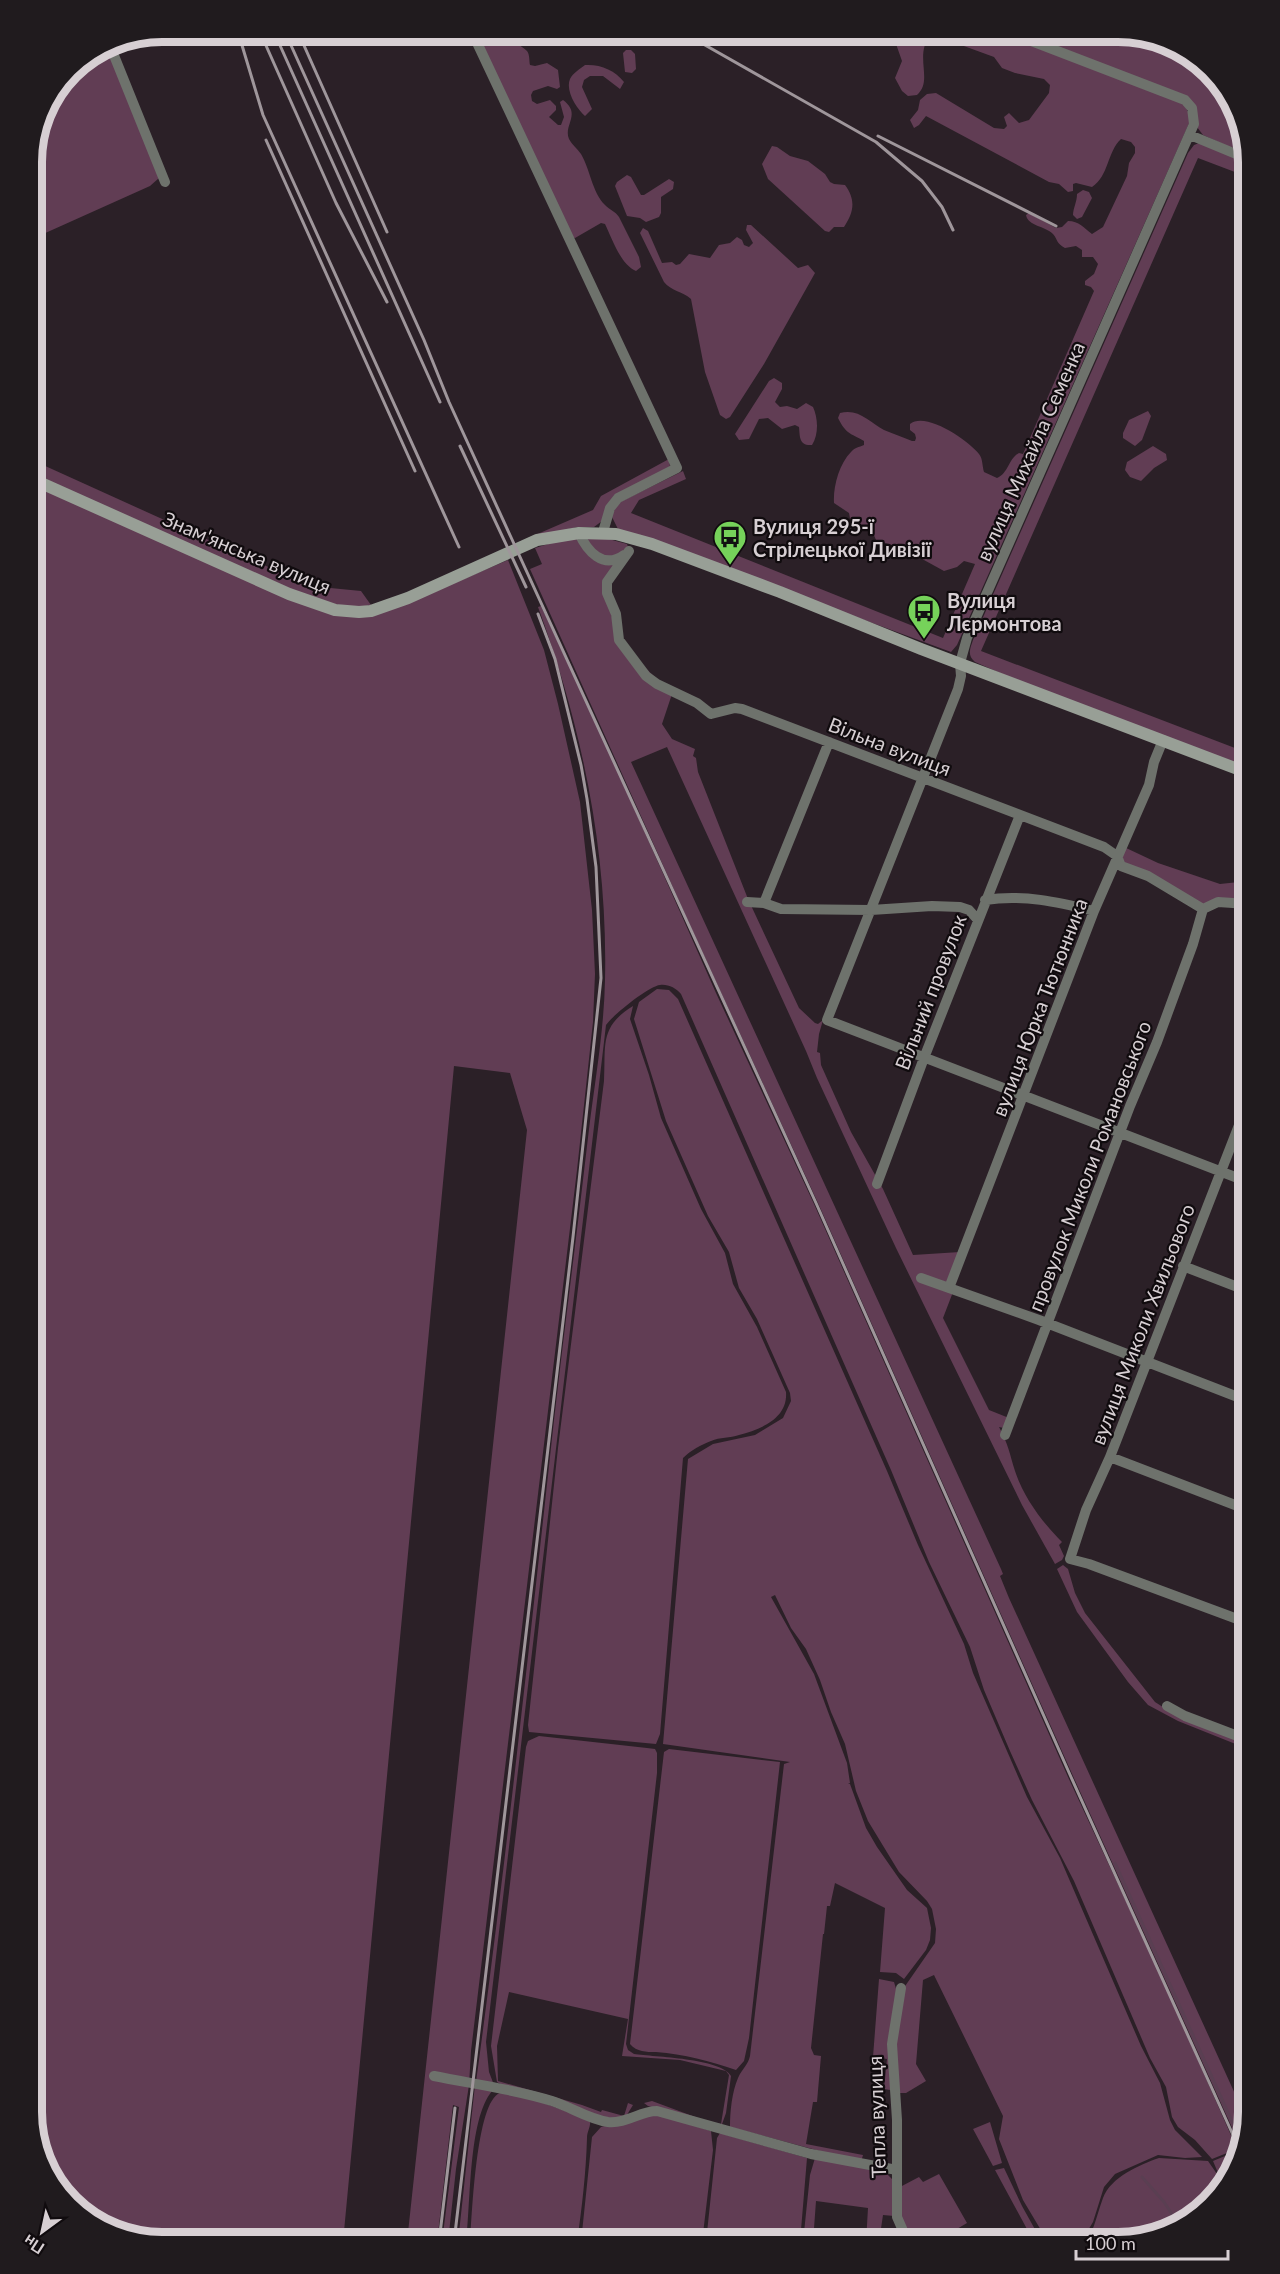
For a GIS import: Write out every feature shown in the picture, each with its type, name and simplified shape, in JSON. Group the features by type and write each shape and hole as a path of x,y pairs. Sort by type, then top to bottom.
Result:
{"street":[{"path":"477,42 677,468 618,498 610,508 603,532"},
{"path":"1034,42 1185,100 1192,108 1194,117 1190,135 1238,155"},
{"path":"113,53 165,182"},
{"name":"вулиця Михайла Семенка","path":"924,1058 827,1020 921,777 958,689 961,676 960,663 967,638 1190,135"},
{"name":"Знам'янська вулиця","path":"42,484 278,590 335,610 359,612 389,605 537,540 579,532 603,532 638,539 1238,769"},
{"path":"579,532 590,552 606,561 617,560 629,551"},
{"name":"Вільна вулиця","path":"638,539 607,582 607,593 616,614 619,640 646,676 657,684 697,703 711,714 735,708 742,709 1104,847 1117,855 1121,866 1148,876 1203,909"},
{"name":"вулиця Юрка Тютюнника","path":"950,1288 1094,911 1149,785 1154,762 1163,740"},
{"path":"764,903 829,742"},
{"name":"Вільний провулок","path":"878,1184 924,1058 1020,815"},
{"path":"985,900 1011,897 1034,898 1094,911"},
{"path":"747,902 764,903 781,909 871,910 897,907 960,907 969,910 978,920"},
{"path":"1203,909 1218,902 1238,903"},
{"name":"провулок Миколи Романовського","path":"1005,1435 1169,1010 1200,924 1203,909"},
{"path":"924,1058 1238,1178"},
{"name":"вулиця Миколи Хвильового","path":"1238,1127 1110,1457 1086,1510 1070,1559 1238,1619"},
{"path":"1183,1266 1238,1287"},
{"path":"921,1278 1047,1323 1238,1397"},
{"path":"1110,1457 1238,1506"},
{"path":"1167,1706 1185,1716 1238,1736"},
{"name":"Тепла вулиця","path":"901,1988 892,2044 897,2120 897,2217 904,2232"},
{"path":"434,2076 551,2101 584,2115 609,2122 624,2121 648,2111 657,2111 811,2154 897,2170"}],"shaded area":[{"path":"477,42 516,42 527,51 530,65 547,63 558,70 560,87 557,89 548,86 533,91 532,101 537,104 550,100 556,106 556,110 549,117 558,125 561,125 564,117 560,102 563,100 568,105 572,115 568,129 569,139 581,154 601,200 619,217 639,257 641,267 636,271 625,263 605,224 601,223 575,238 571,237"},
{"path":"897,42 926,42 923,59 924,82 917,95 908,96 902,91 895,78 902,61"},
{"path":"953,42 1023,42 1182,102 1191,119 957,645 951,652 618,529 612,517 613,511 620,502 683,471 686,479 639,500 631,513 943,638 975,564 964,561 957,567 944,571 904,549 876,540 873,533 851,524 849,513 834,503 835,490 843,463 852,451 864,445 864,441 846,430 838,418 840,413 853,412 884,430 912,441 916,438 910,430 910,424 926,421 936,424 957,435 974,448 982,460 984,472 997,478 1001,476 1015,456 1019,453 1023,454 1094,291 1085,285 1085,281 1094,274 1098,264 1093,257 1082,257 1082,250 1076,246 1065,248 1062,246 1050,231 1033,224 1026,215 1029,213 1056,228 1062,227 1068,221 1075,222 1092,234 1103,227 1135,153 1135,147 1131,142 1121,139 1116,144 1098,182 1092,187 1073,184 1073,191 1068,192 1059,184 1049,182 926,116 914,128 910,120 918,110 920,100 927,94 936,93 994,128 1004,129 1007,126 1004,117 1009,113 1019,123 1029,120 1049,93 1050,85 1044,79 1002,68 994,57"},
{"path":"1039,42 1126,42 1157,48 1171,54 1197,72 1218,95 1232,123 1237,151 1203,135 1197,127 1194,104"},
{"path":"631,50 635,54 636,69 632,73 625,72 623,53"},
{"path":"110,54 159,178 150,186 42,235 42,154 51,116 62,95 72,83 89,67"},
{"path":"585,65 607,69 624,82 620,89 603,76 590,76 584,80 582,87 592,109 585,116 573,99 569,84 573,75"},
{"path":"1199,143 1238,159 1238,173 1198,158 981,651 1238,749 1238,764 1007,676 975,662 970,654 973,640 1188,153 1194,145"},
{"path":"772,146 790,156 808,161 825,174 830,182 845,185 851,196 852,206 844,227 834,227 829,232 825,231 768,179 762,164"},
{"path":"627,175 631,177 641,195 669,179 674,182 673,189 661,197 659,217 646,222 640,218 627,216 615,186"},
{"path":"1083,190 1089,192 1092,198 1082,217 1077,219 1073,215 1077,194"},
{"path":"747,225 751,225 798,268 808,265 815,273 764,364 730,417 726,419 720,415 705,372 691,299 664,282 640,233 643,228 648,231 662,263 672,262 676,265 680,264 689,254 710,258 719,245 730,243 737,237 749,247 753,243 746,230"},
{"path":"774,378 782,383 782,389 775,402 780,407 787,406 797,409 806,403 813,407 817,426 812,445 802,442 799,427 795,425 782,429 768,418 759,419 749,439 739,440 735,434 769,381"},
{"path":"1148,411 1151,416 1142,440 1135,446 1123,438 1123,433 1129,420"},
{"path":"1153,446 1166,454 1167,460 1154,468 1141,481 1130,477 1125,470 1127,462"},
{"path":"669,459 670,467 617,496 602,521 594,527 577,527 519,542 593,510 601,496"},
{"path":"42,465 310,586 361,591 371,605 359,607 323,603 42,479"},
{"path":"42,488 321,611 410,602 508,560 544,650 580,802 592,910 595,974 593,1022 471,2051 469,2085 449,2232 443,2232 459,2107 453,2105 438,2232 408,2232 527,1130 510,1073 454,1066 344,2232 154,2232 123,2226 95,2212 62,2179 48,2151 42,2120"},
{"path":"568,538 605,538 627,544 628,547 604,582 617,640 672,694 662,724 672,739 695,749 693,756 696,758 698,772 748,899 799,1008 815,1023 818,1024 823,1020 817,1052 820,1053 821,1065 851,1132 883,1189 913,1255 960,1252 953,1292 943,1318 989,1410 1009,1418 1004,1428 999,1427 1023,1491 1048,1527 1062,1542 1059,1545 1064,1556 1055,1564 1022,1505 896,1248 667,747 631,762 1001,1569 1003,1574 1000,1576 1009,1598 1236,2096 1238,2096 1236,2136 818,1203 530,569 542,564 535,548"},
{"path":"541,606 610,754 716,993 814,1204 1068,1777 1164,1983 1234,2143 1232,2151 1212,2159 1195,2140 1178,2127 1172,2117 1166,2087 1150,2058 1074,1881 1032,1800 1010,1751 984,1690 970,1647 929,1562 891,1470 681,994 672,987 663,985 640,995 606,1025 486,2042 489,2072 494,2085 476,2082 508,1834 558,1384 599,1055 605,980 602,885 589,790 567,698 538,607"},
{"path":"1124,847 1158,863 1220,884 1238,882 1238,902 1203,904 1124,863 1121,854"},
{"path":"657,989 669,990 678,999 918,1545 964,1644 973,1673 1027,1797 1060,1858 1141,2046 1160,2083 1170,2120 1175,2130 1202,2157 1158,2155 1115,2174 1104,2187 1093,2222 1087,2232 1042,2232 1023,2200 999,2139 1003,2116 934,1975 923,1980 916,2064 926,2081 906,2093 898,2093 894,2045 901,1992 935,1943 936,1929 932,1909 899,1872 868,1821 856,1791 845,1744 820,1680 806,1649 791,1628 775,1595 771,1597 814,1674 847,1763 850,1783 848,1784 850,1784 866,1828 907,1890 927,1908 931,1928 930,1940 926,1950 904,1979 896,1973 880,1972 885,1908 835,1883 830,1906 827,1906 811,2048 814,2055 821,2056 817,2102 813,2102 806,2144 863,2155 861,2162 730,2127 734,2089 750,2056 784,1764 790,1762 663,1744 688,1459 713,1444 755,1435 783,1418 791,1401 790,1393 757,1319 739,1288 729,1252 708,1216 666,1121 634,1019 639,1002"},
{"path":"633,1006 630,1019 661,1118 701,1209 725,1253 733,1284 757,1327 786,1392 783,1409 765,1426 707,1443 683,1458 660,1734 656,1744 529,1732 528,1725 558,1448 604,1081 606,1038 614,1022"},
{"path":"1063,1565 1068,1569 1075,1593 1085,1613 1155,1702 1166,1709 1238,1738 1238,1745 1178,1721 1148,1705 1128,1682 1077,1612 1057,1569"},
{"path":"539,1736 655,1749 657,1773 626,2044 628,2050 634,2054 701,2062 726,2071 680,2060 622,2056 628,2019 509,1992 497,2046 498,2081 601,2112 602,2110 624,2116 628,2103 633,2105 625,2118 617,2120 602,2118 553,2100 507,2088 497,2082 491,2046 526,1747 528,1741"},
{"path":"669,1749 780,1762 749,2038 744,2061 736,2070 687,2056 642,2051 630,2044 664,1752"},
{"path":"879,1979 894,1982 897,1992 890,2090 884,2089 887,2059 873,2057"},
{"path":"726,2072 731,2076 726,2113 721,2127 644,2103 652,2101 706,2121 721,2124 729,2075"},
{"path":"475,2085 492,2091 484,2104 475,2142 467,2232 459,2232"},
{"path":"500,2093 530,2098 590,2120 578,2232 471,2232 480,2137 485,2116 492,2101"},
{"path":"644,2115 661,2115 711,2131 713,2150 703,2232 582,2232 592,2137 601,2127"},
{"path":"990,2122 1002,2163 993,2166 973,2129"},
{"path":"720,2133 807,2158 801,2232 707,2232 717,2138"},
{"path":"1231,2154 1220,2176 1213,2161"},
{"path":"815,2158 887,2174 892,2179 894,2216 883,2215 880,2232 867,2232 868,2208 816,2201 814,2232 804,2232 810,2175"},
{"path":"1159,2158 1208,2161 1218,2178 1185,2212 1164,2223 1134,2231 1091,2232 1107,2191 1119,2178"},
{"path":"1004,2168 1036,2232 1029,2232 995,2170"},
{"path":"939,2174 967,2223 952,2232 907,2232 901,2221 900,2187 919,2177 923,2182"}],"waterway":[{"path":"1115,1863 1237,2131"},
{"path":"1142,2177 1175,2218"}],"railway":[{"path":"241,42 263,115 459,547"},
{"path":"264,42 336,203 387,302"},
{"path":"278,42 440,402"},
{"path":"290,42 424,340 449,402 816,1203 1235,2140"},
{"path":"302,42 387,232"},
{"path":"700,42 876,142 922,181 942,207 953,230"},
{"path":"878,136 1056,226"},
{"path":"266,140 415,471"},
{"path":"460,446 526,587"},
{"path":"455,2232 573,1237 601,978 596,867 587,799 555,659 538,614"},
{"path":"440,2232 455,2108"}],"place":[{"name":"Вулиця 295-ї Стрілецької Дивізії","path":"730,566"},
{"name":"Вулиця Лєрмонтова","path":"924,640"}]}
